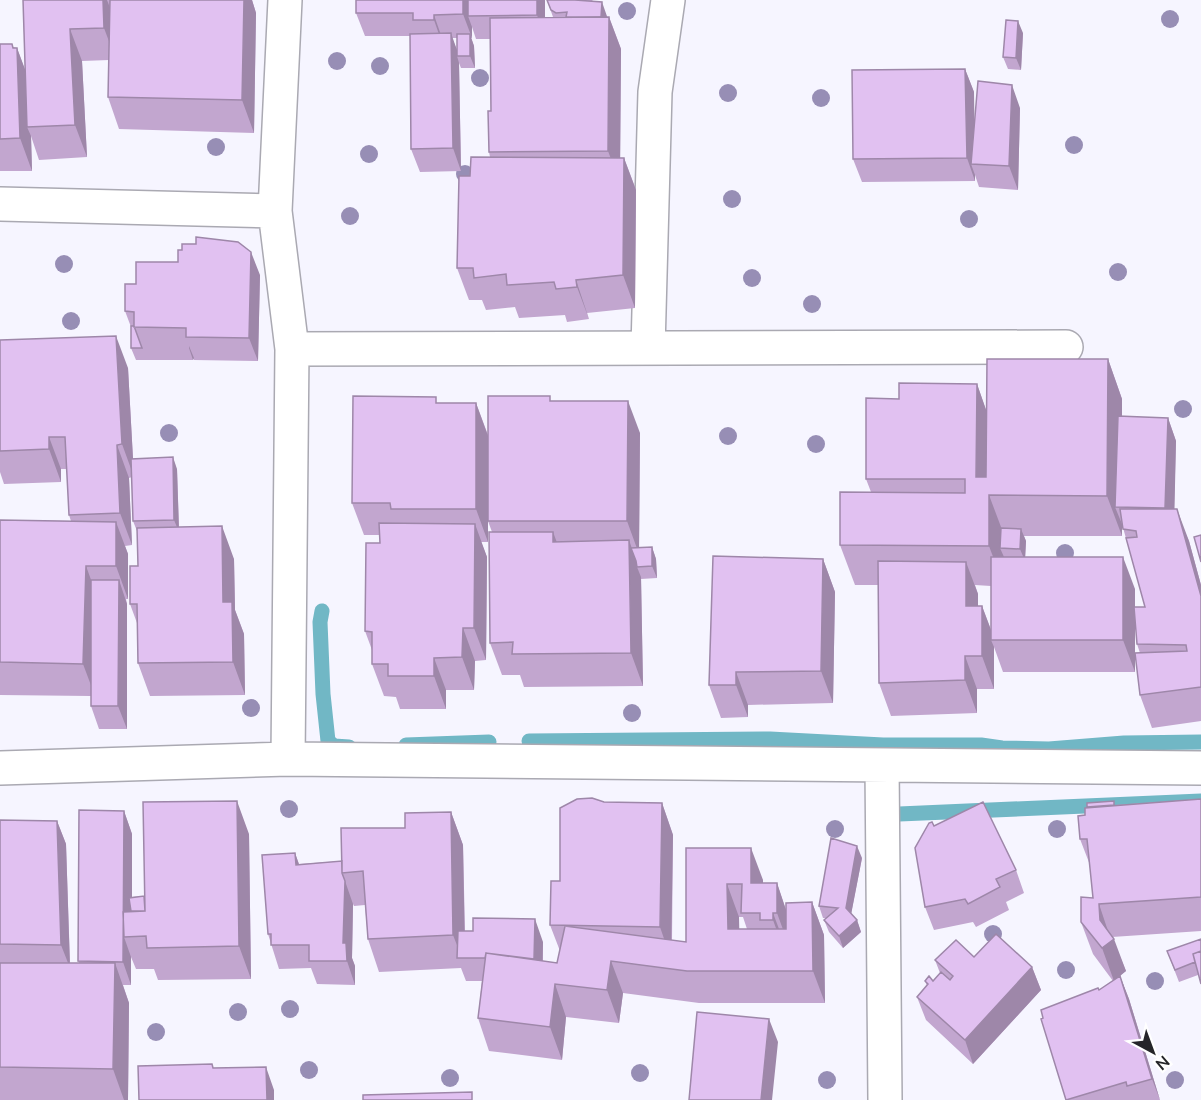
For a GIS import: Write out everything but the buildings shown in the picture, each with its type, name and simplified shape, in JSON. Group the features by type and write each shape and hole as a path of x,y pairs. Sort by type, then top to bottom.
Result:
{"street":[{"path":"285,0 275,211 292,349 288,759"},
{"path":"648,348 655,92 668,0"},
{"path":"0,204 275,211"},
{"path":"292,349 1066,347"},
{"path":"0,768 288,759 1201,768"},
{"path":"882,765 885,1100"}],"waterway":[{"path":"322,611 320,622 323,694 328,741 334,746 349,747"},
{"path":"529,741 770,739 883,745 981,745 1049,749 1124,743 1201,742"},
{"path":"406,745 489,742"},
{"path":"899,814 1201,801"}]}
